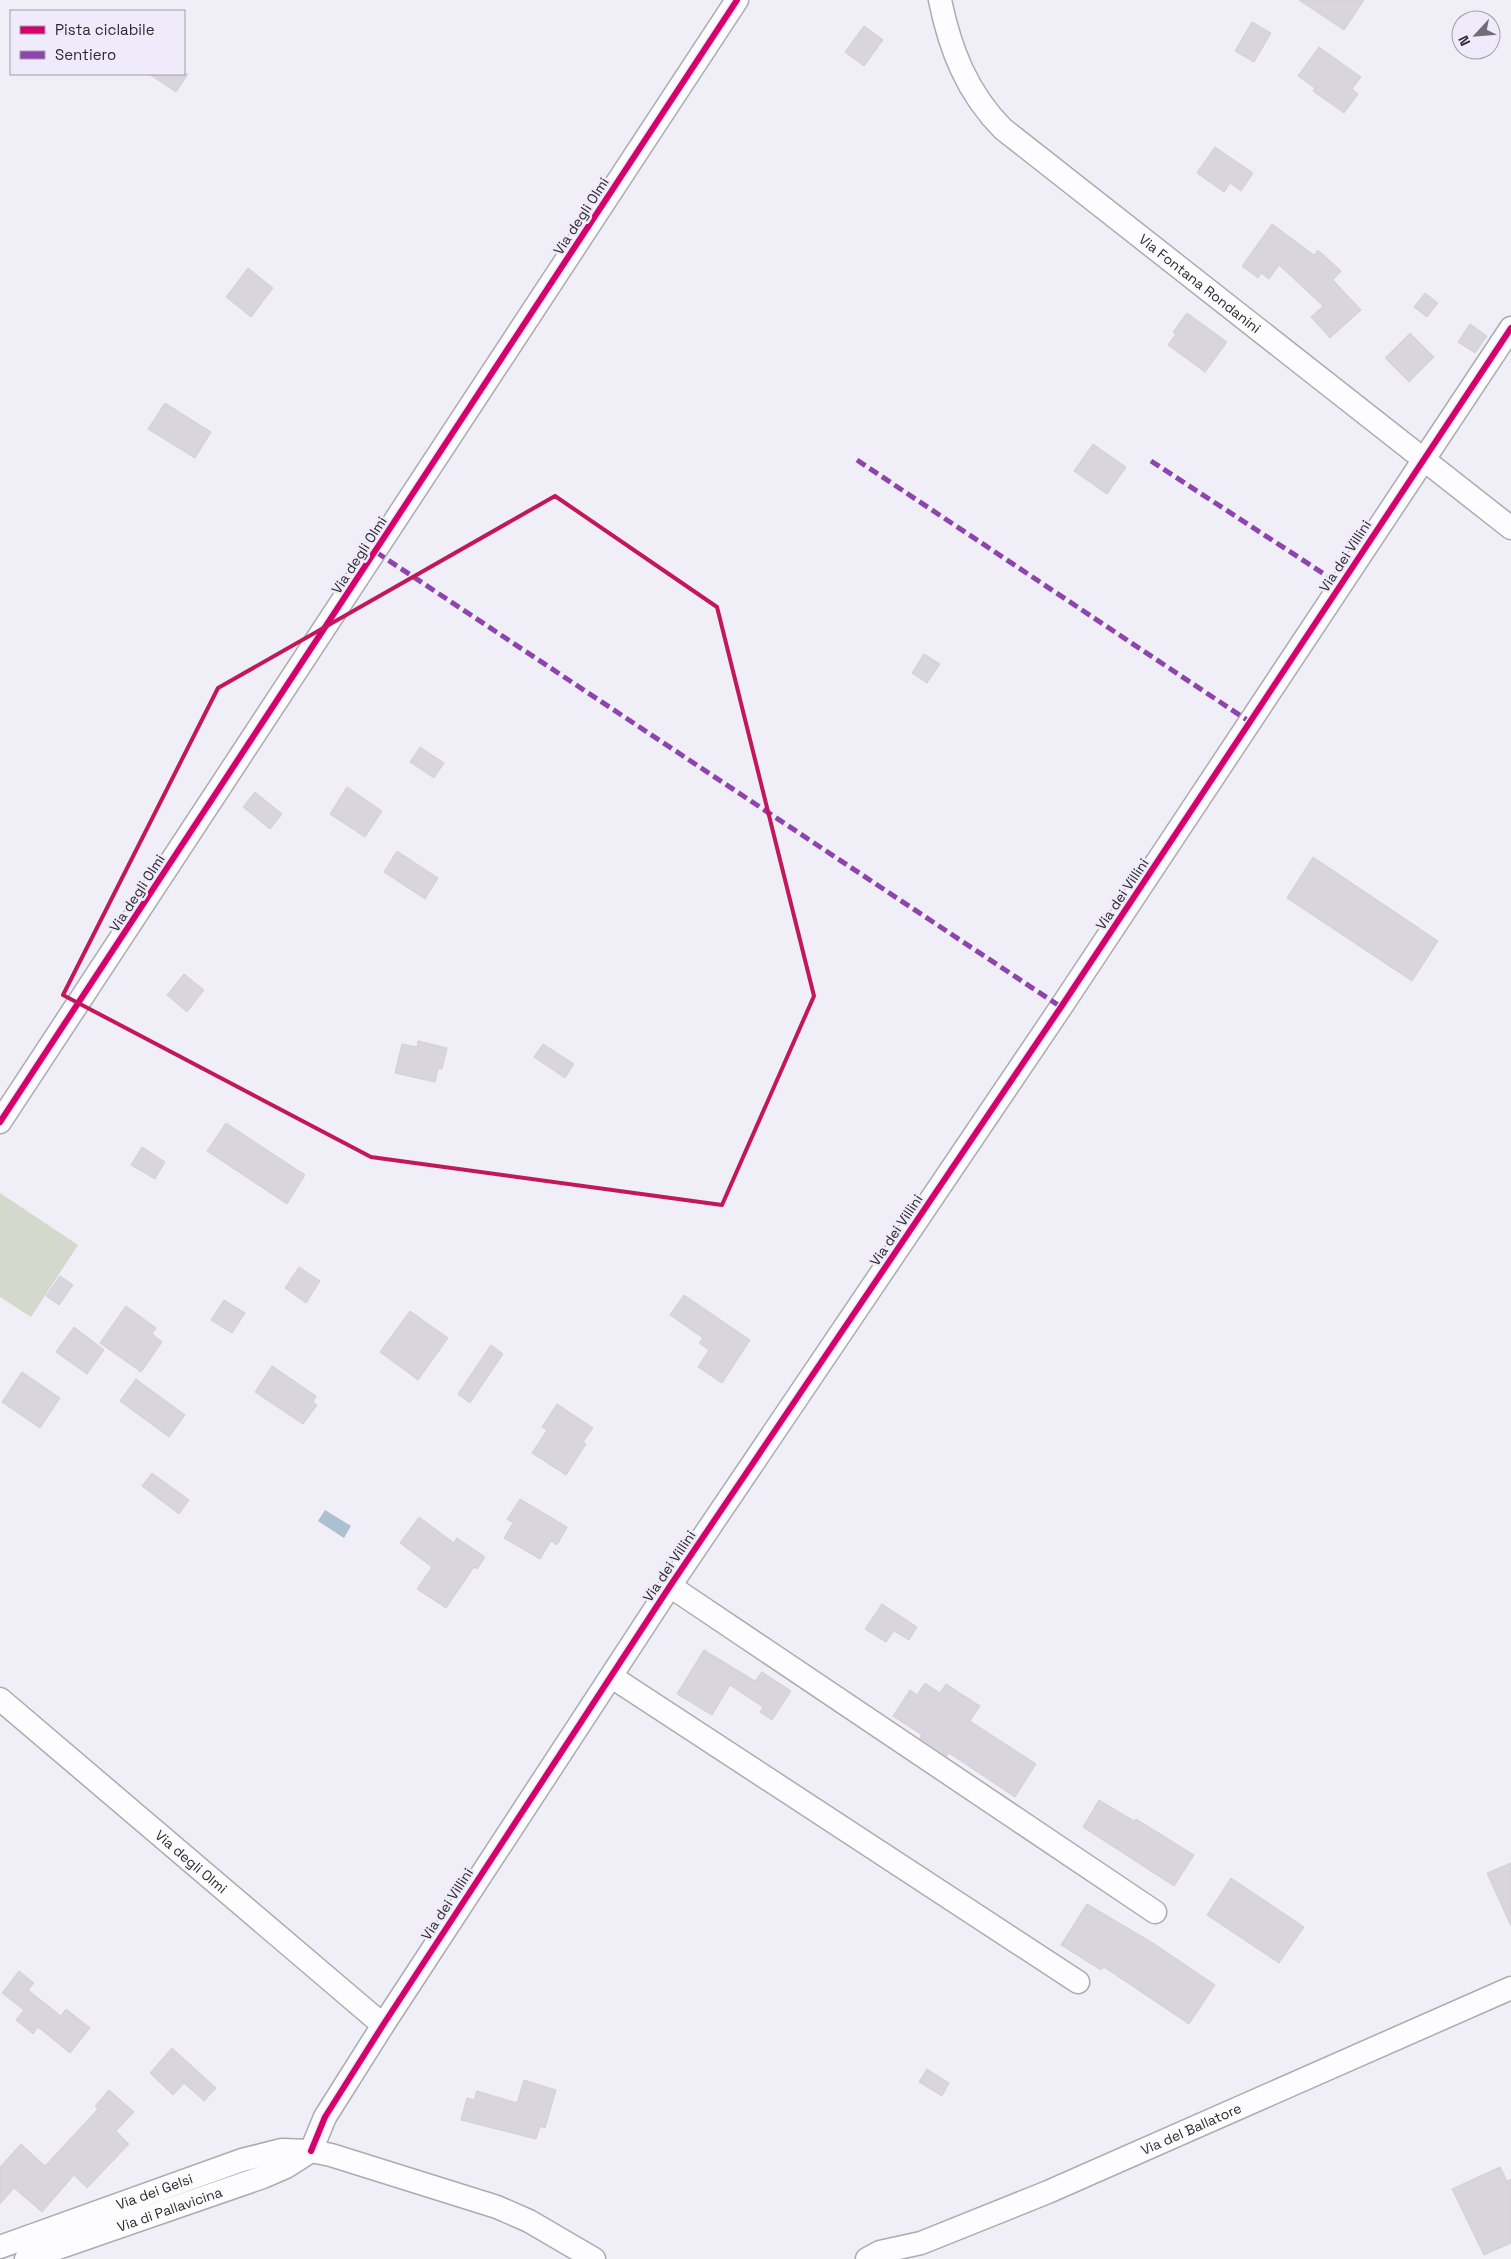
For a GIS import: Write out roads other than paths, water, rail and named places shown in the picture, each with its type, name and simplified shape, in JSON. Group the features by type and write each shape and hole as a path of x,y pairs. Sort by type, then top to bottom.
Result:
{"street":[{"name":"Via degli Olmi","path":"0,1122 737,0"},
{"name":"Via Fontana Rondanini","path":"940,0 950,44 964,76 982,106 1003,129 1511,528"},
{"name":"Via dei Villini","path":"311,2150 325,2117 383,2025 612,1678 670,1586 1056,1015 1511,328"},
{"path":"670,1586 1155,1912"},
{"path":"612,1678 1078,1982"},
{"name":"Via degli Olmi","path":"0,1699 383,2025"},
{"name":"Via del Ballatore","path":"867,2259 880,2252 921,2243 1048,2192 1511,1988"},
{"name":"Via dei Gelsi","path":"0,2247 242,2160 282,2150 311,2150 409,2177 497,2207 530,2221 594,2259"},
{"name":"Via di Pallavicina","path":"26,2259 263,2177 286,2167 311,2150"}],"water":[{"path":"325,1510 351,1526 344,1538 318,1521"}]}
